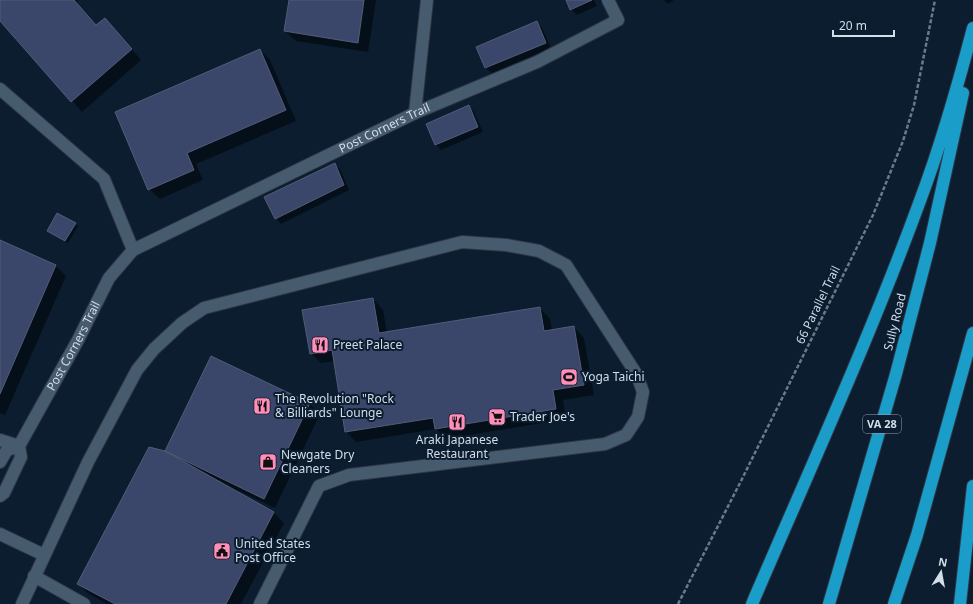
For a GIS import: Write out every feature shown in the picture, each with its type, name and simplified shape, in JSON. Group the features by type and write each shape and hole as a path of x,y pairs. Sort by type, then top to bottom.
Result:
{"highway":[{"path":"752,604 869,333 922,197 955,95 973,28"},
{"name":"Sully Road","path":"829,604 898,367 930,243 956,128 973,43"},
{"path":"894,604 916,535 973,332"},
{"path":"960,604 973,486"}],"street":[{"path":"415,113 427,0"},
{"name":"Post Corners Trail","path":"0,496 4,492 20,457 19,446 74,347 109,278 133,250 415,113 536,62 618,20 608,0"},
{"path":"0,89 104,179 133,250"},
{"path":"22,604 88,462 137,370 154,349 182,323 204,308 462,242 506,245 539,251 566,265 637,375 643,392 638,417 626,435 605,444 349,475 319,486 260,604"},
{"path":"0,440 19,446"},
{"name":"Post Corners Trail","path":"0,462 8,450 19,446"},
{"path":"0,534 44,555"},
{"path":"34,576 84,604"}],"path":[{"name":"66 Parallel Trail","path":"678,604 873,215 903,141 914,105 935,0"}],"building":[{"path":"0,0 74,0 96,25 105,18 132,49 71,102 0,21"},
{"path":"289,0 364,0 358,43 284,31"},
{"path":"566,0 592,0 570,10"},
{"path":"537,21 546,43 485,68 476,47"},
{"path":"260,49 286,110 187,153 194,170 148,190 115,112"},
{"path":"469,105 478,127 435,145 426,124"},
{"path":"335,163 344,185 275,219 264,197"},
{"path":"57,213 76,223 65,241 47,231"},
{"path":"0,240 56,265 0,394"},
{"path":"373,298 379,333 540,307 544,331 574,326 584,385 553,390 556,409 435,429 433,418 345,432 332,350 310,354 302,310"},
{"path":"211,356 310,403 264,499 165,451"},
{"path":"149,447 165,451 274,512 226,604 115,604 77,584"}],"place":[{"name":"Preet Palace","path":"320,345"},
{"name":"Yoga Taichi","path":"569,377"},
{"name":"The Revolution \"Rock & Billiards\" Lounge","path":"262,406"},
{"name":"Trader Joe's","path":"497,417"},
{"name":"Araki Japanese Restaurant","path":"457,422"},
{"name":"Newgate Dry Cleaners","path":"268,462"},
{"name":"United States Post Office","path":"222,551"}]}
